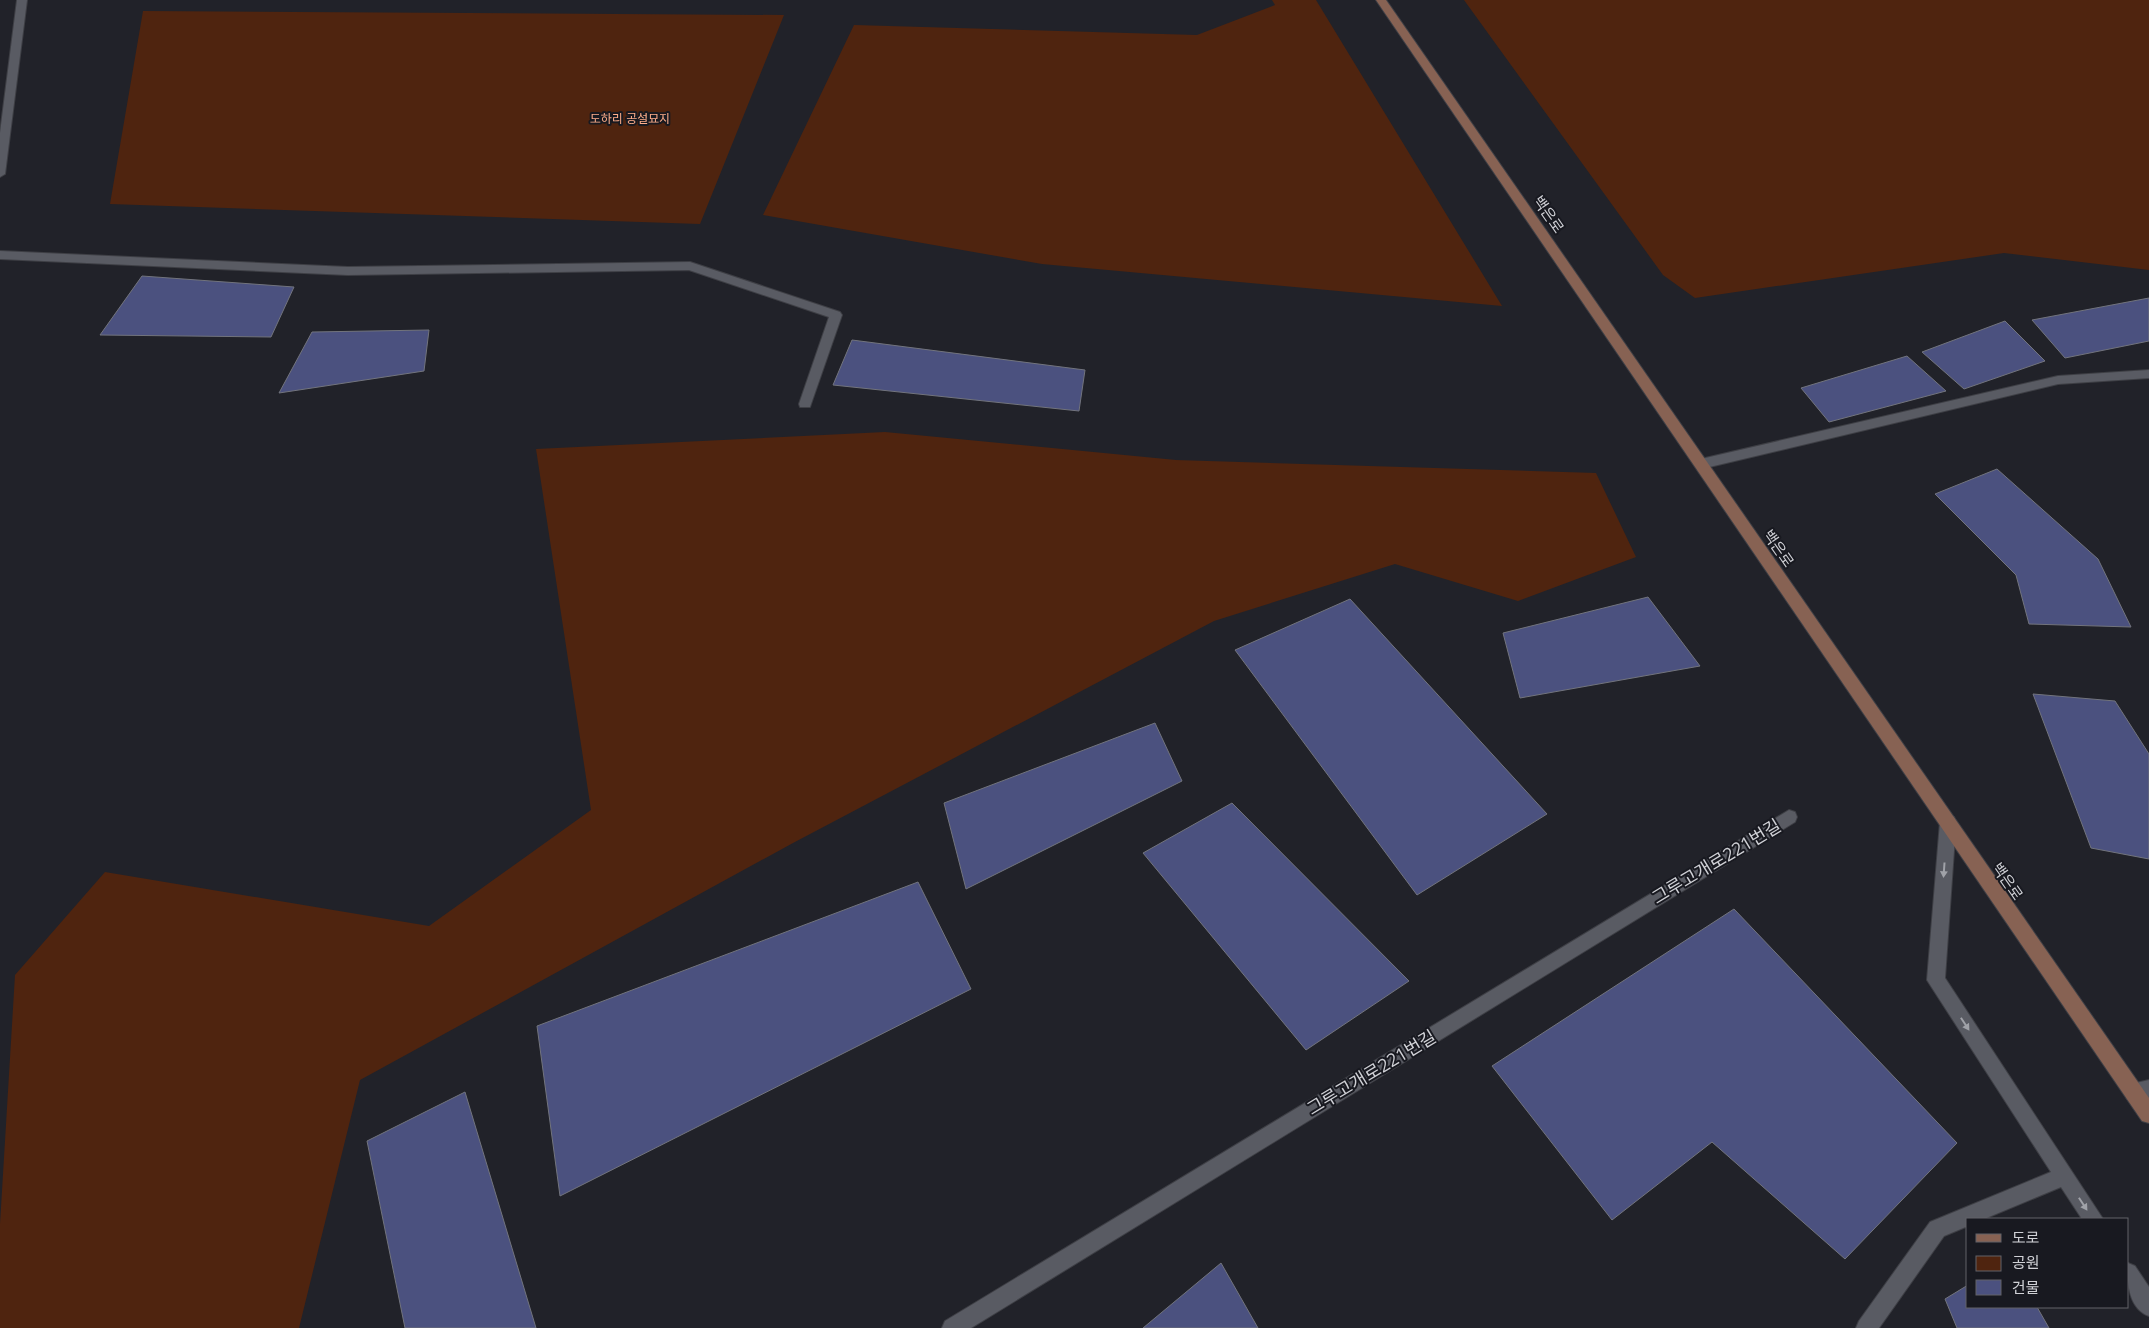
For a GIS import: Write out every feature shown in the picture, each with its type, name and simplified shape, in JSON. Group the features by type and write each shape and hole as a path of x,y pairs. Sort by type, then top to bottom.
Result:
{"main road":[{"name":"백은로","path":"1381,0 1948,822 2141,1090 2149,1114"}],"street":[{"path":"0,174 22,0"},
{"path":"0,255 348,272 690,266 836,315 805,404"},
{"path":"1701,464 2058,380 2149,374"},
{"name":"그루고개로221번길","path":"952,1328 1789,817"},
{"path":"1948,822 1936,980 2092,1218"},
{"path":"1866,1328 1937,1229 2064,1176"},
{"path":"2129,1275 2149,1306"}],"green space":[{"path":"1272,0 1316,0 1502,306 1042,264 763,215 854,25 1197,35 1275,5"},
{"path":"1464,0 2149,0 2149,270 2004,253 1695,298 1663,275"},
{"name":"도하리 공설묘지","path":"143,11 784,15 700,224 110,204"},
{"path":"885,432 1176,460 1596,473 1636,557 1518,601 1395,564 1214,621 793,843 360,1080 299,1328 0,1328 0,1224 15,975 105,872 429,926 591,810 536,449"}],"building":[{"path":"142,276 294,287 271,337 100,335"},
{"path":"2149,298 2149,341 2065,358 2032,320"},
{"path":"2005,321 2045,361 1964,389 1922,352"},
{"path":"429,330 424,371 279,393 312,332"},
{"path":"852,340 1085,370 1079,411 833,385"},
{"path":"1907,356 1946,391 1829,422 1801,388"},
{"path":"1997,469 2098,559 2131,627 2029,624 2016,575 1935,494"},
{"path":"1648,597 1700,666 1520,698 1503,633"},
{"path":"1350,599 1547,814 1417,895 1235,650"},
{"path":"2033,694 2115,701 2149,754 2149,859 2091,848"},
{"path":"1155,723 1182,781 966,889 944,803"},
{"path":"1232,803 1409,981 1306,1050 1143,853"},
{"path":"918,882 971,989 560,1196 537,1026"},
{"path":"1734,909 1957,1143 1845,1259 1712,1142 1612,1220 1492,1066"},
{"path":"465,1092 536,1328 405,1328 367,1141"},
{"path":"1221,1263 1258,1328 1143,1328"},
{"path":"1966,1286 1966,1308 2038,1308 2049,1328 1957,1328 1945,1299"}]}
